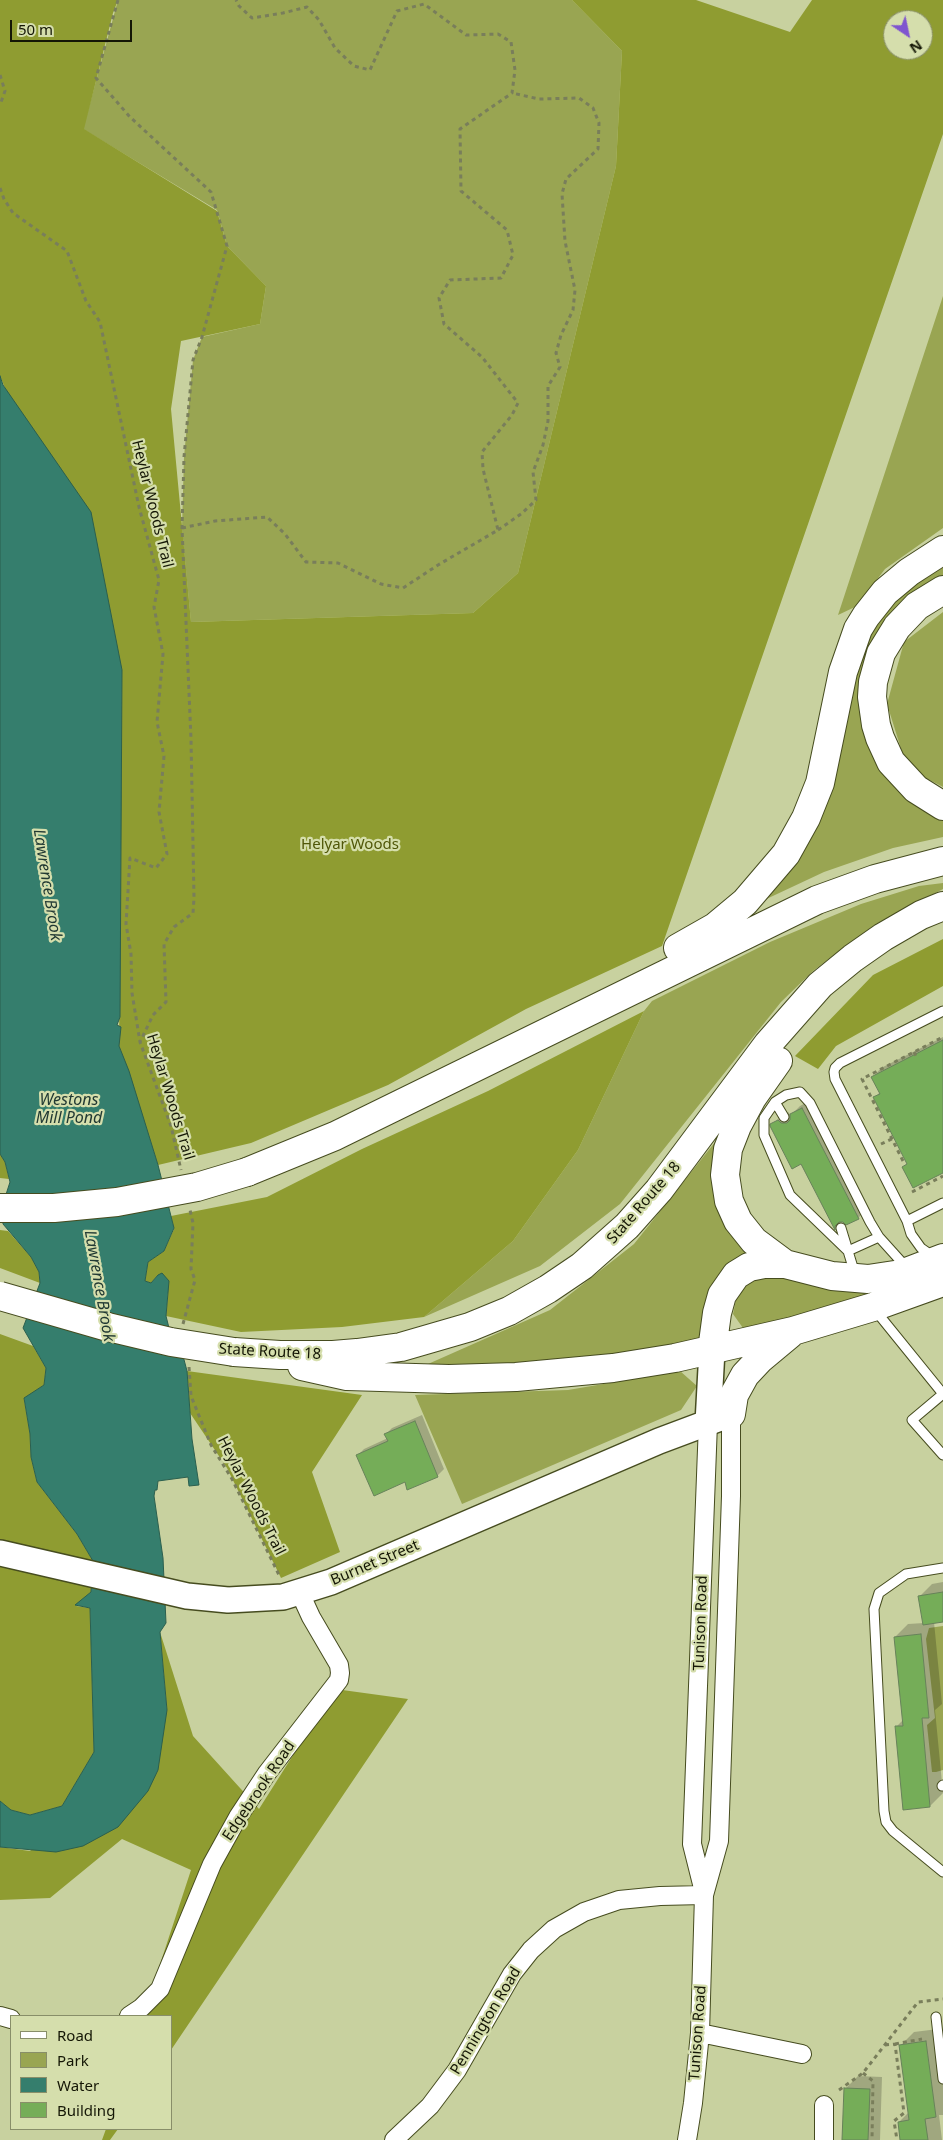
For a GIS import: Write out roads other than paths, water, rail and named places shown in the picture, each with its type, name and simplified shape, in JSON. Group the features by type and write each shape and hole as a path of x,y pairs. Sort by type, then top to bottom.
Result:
{"highway":[{"path":"610,1001 660,957 709,931 730,915 760,887 786,854 806,818 820,783 843,672 858,630 866,616 885,592 909,572 943,550"},
{"path":"943,590 917,606 897,627 881,653 873,682 872,696 880,738 891,762 916,789 943,806"},
{"path":"0,1208 54,1208 117,1202 197,1187 279,1161 335,1136 817,900 874,879 943,861"},
{"name":"State Route 18","path":"0,1296 108,1327 171,1342 234,1352 333,1355 357,1353 401,1347 470,1328 509,1311 548,1289 582,1266 627,1226 659,1190 782,1027 820,986 853,958 902,926 943,906"},
{"path":"785,1264 754,1241 733,1212 729,1201 725,1175 728,1149 737,1126 752,1098 853,958"},
{"path":"712,1350 719,1304 731,1280 742,1271 756,1265 785,1264 816,1273 857,1278 884,1277 941,1267"},
{"path":"234,1352 347,1376 448,1379 516,1377 582,1372 642,1364 793,1331 873,1307 941,1267"},
{"path":"719,1419 745,1375 760,1359 793,1331"}],"street":[{"name":"Tunison Road","path":"687,2140 700,2034 704,1895 719,1841 731,1496 719,1419 712,1350"},
{"name":"Tunison Road","path":"704,1895 692,1844 701,1615 719,1419"},
{"name":"Burnet Street","path":"0,1553 169,1593 228,1600 292,1595 407,1550 659,1441 719,1419"},
{"name":"Edgebrook Road","path":"130,2015 141,2008 160,1989 212,1864 238,1817 267,1773 339,1680 339,1665 311,1617 292,1595"},
{"path":"701,1615 727,1616"},
{"name":"Pennington Road","path":"394,2140 430,2106 457,2070 512,1974 531,1950 554,1929 584,1912 618,1900 660,1896 704,1895"},
{"path":"700,2034 802,2054"},
{"path":"824,2105 824,2140"}],"lane":[{"path":"941,1267 921,1248 911,1234 907,1222 835,1078 834,1072 840,1063 943,1011"},
{"path":"848,1251 790,1195 764,1135 764,1118 775,1102 786,1095 800,1092 810,1104 870,1222 879,1237 910,1271"},
{"path":"775,1102 784,1117"},
{"path":"907,1222 943,1203"},
{"path":"841,1228 857,1278"},
{"path":"848,1251 879,1237"},
{"path":"873,1307 943,1394 912,1420 943,1455"},
{"path":"943,1568 906,1574 878,1593 874,1609 886,1822 893,1831 943,1872"},
{"path":"936,2017 943,2079"}],"water":[{"path":"0,376 3,385 91,512 122,670 120,1017 117,1025 121,1027 119,1046 129,1071 158,1165 174,1228 164,1251 148,1262 145,1281 151,1283 162,1273 169,1281 166,1316 169,1328 182,1352 187,1371 192,1439 199,1485 189,1486 188,1477 158,1481 154,1496 163,1558 166,1623 160,1632 167,1710 158,1770 148,1791 118,1827 83,1846 56,1852 0,1847 0,1801 11,1810 30,1815 62,1806 94,1752 90,1608 75,1605 91,1592 93,1561 77,1534 37,1482 31,1457 30,1434 24,1398 44,1385 46,1368 23,1328 40,1283 39,1272 31,1257 3,1224 2,1207 10,1182 5,1162 0,1154"}],"park label":[{"name":"Helyar Woods","path":"350,845"}],"water label":[{"name":"Lawrence Brook","path":"47,885"},
{"name":"Westons Mill Pond","path":"69,1109"},
{"name":"Lawrence Brook","path":"99,1286"}]}
